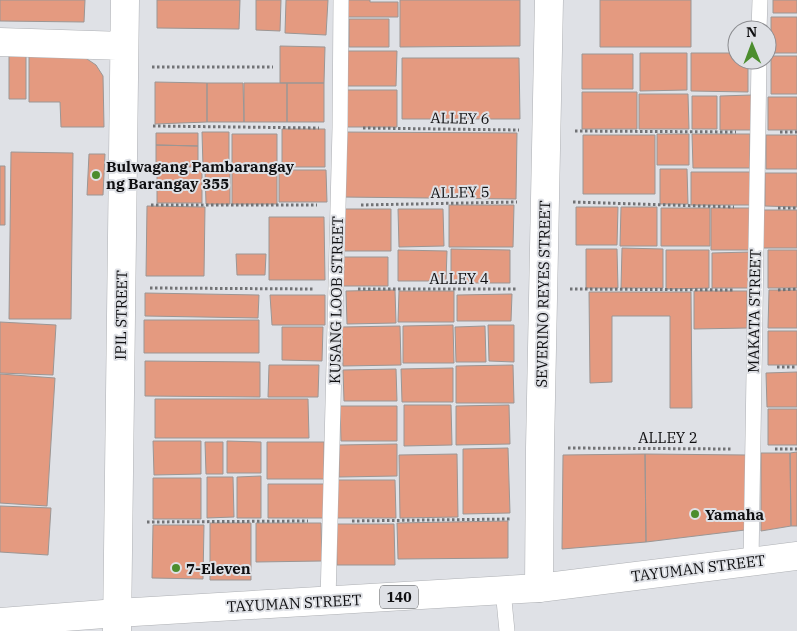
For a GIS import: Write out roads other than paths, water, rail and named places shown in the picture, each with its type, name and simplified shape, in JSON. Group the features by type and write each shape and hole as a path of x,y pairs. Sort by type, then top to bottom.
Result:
{"street":[{"name":"IPIL STREET","path":"117,622 125,0"},
{"name":"SEVERINO REYES STREET","path":"539,588 549,0"},
{"path":"0,42 124,57"},
{"name":"TAYUMAN STREET","path":"0,622 117,622 328,601 539,588 797,556"}],"lane":[{"name":"KUSANG LOOB STREET","path":"328,601 340,128 341,0"},
{"path":"759,20 760,0"},
{"name":"MAKATA STREET","path":"751,562 759,70"},
{"path":"503,590 507,631"}],"place":[{"name":"Bulwagang Pambarangay ng Barangay 355","path":"96,175"},
{"name":"Yamaha","path":"695,514"},
{"name":"7-Eleven","path":"176,568"}]}
